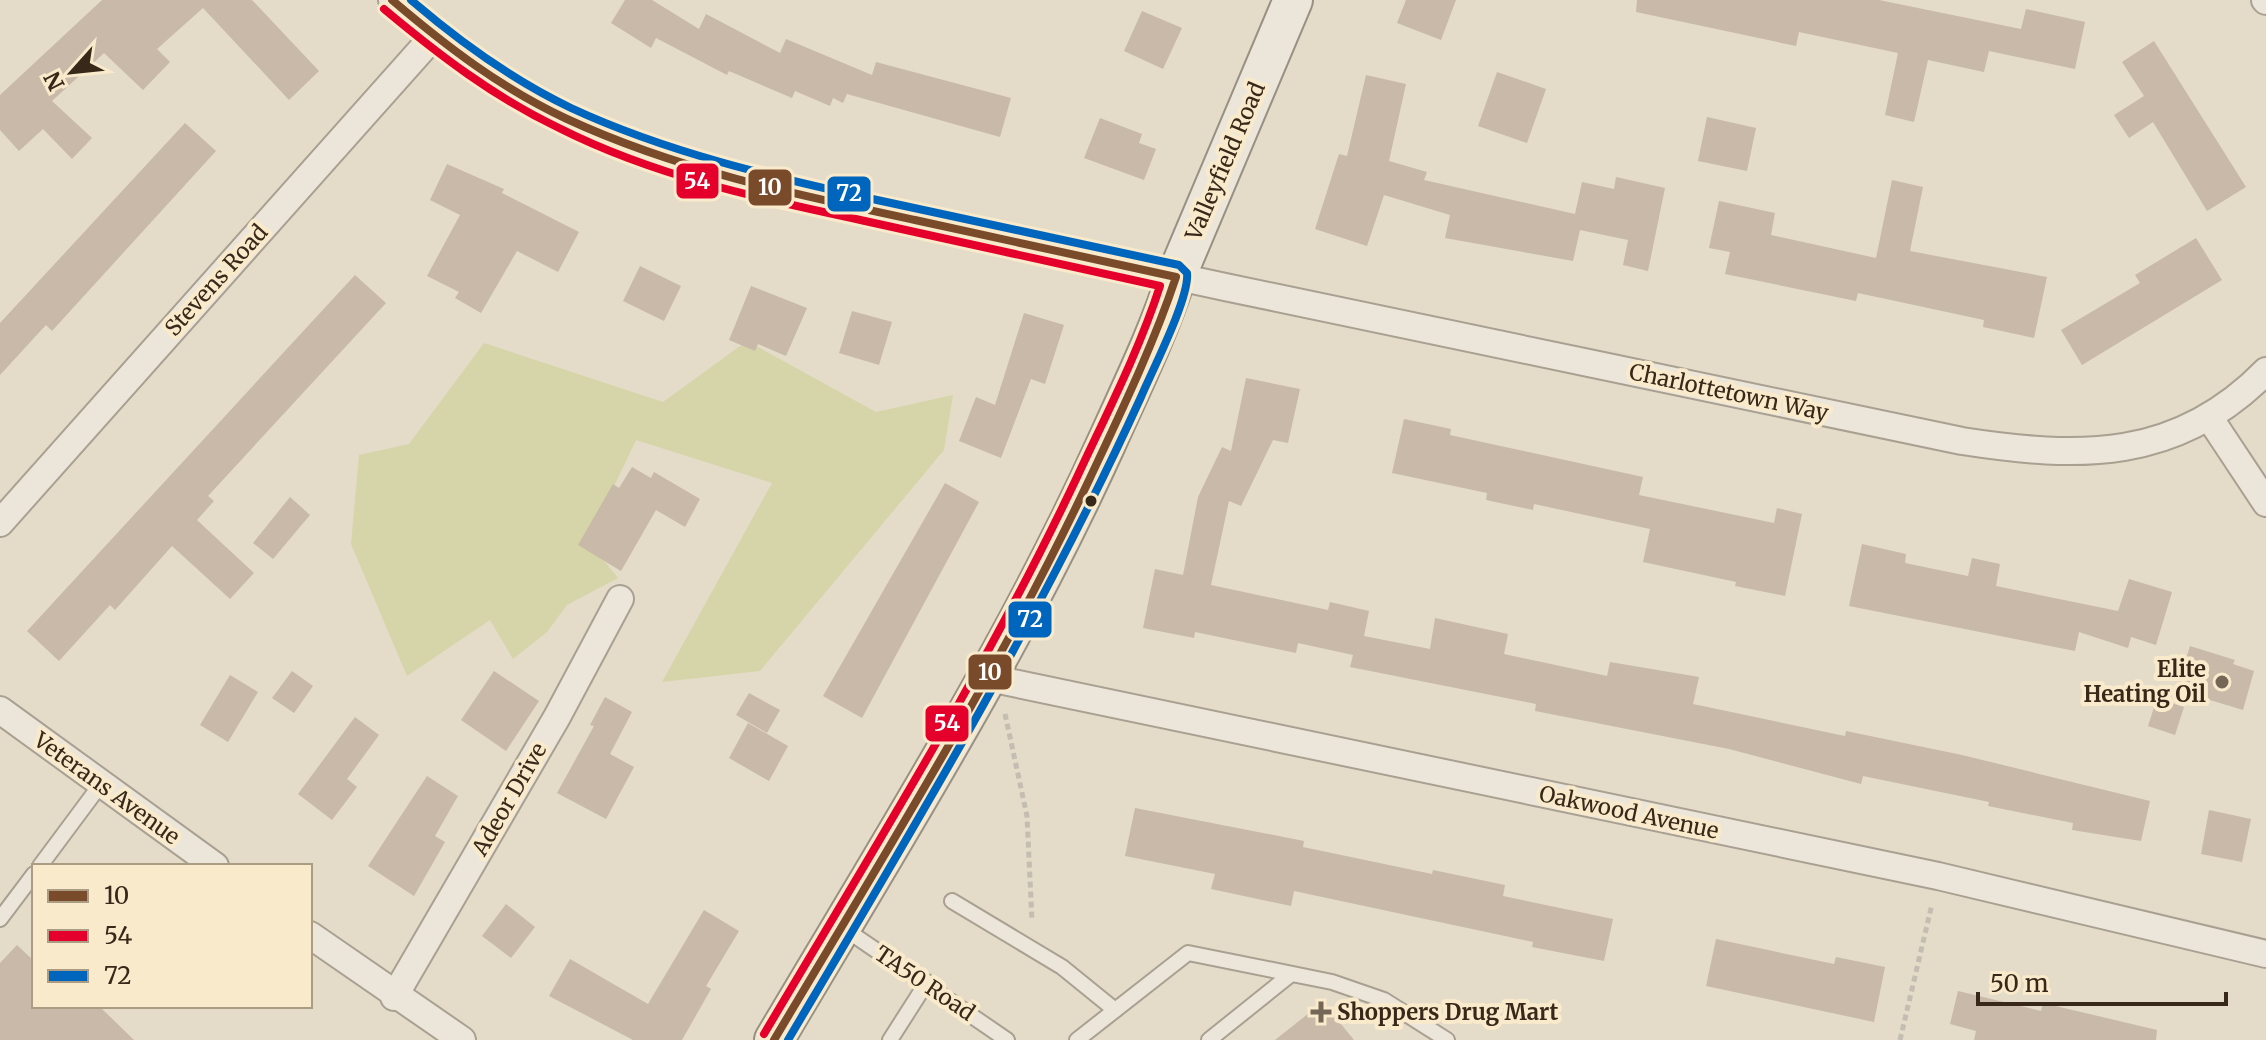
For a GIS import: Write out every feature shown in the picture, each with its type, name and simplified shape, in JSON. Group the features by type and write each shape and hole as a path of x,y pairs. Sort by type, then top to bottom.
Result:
{"street":[{"name":"Charlottetown Way","path":"392,0 432,38 525,100 657,157 819,199 1176,277 1962,441 2028,451 2079,454 2125,448 2209,417 2249,389 2266,371"},
{"name":"Valleyfield Road","path":"774,1040 983,688 1083,494 1164,315 1176,277 1293,0"},
{"name":"Stevens Road","path":"0,523 432,38"},
{"path":"2209,417 2266,503"},
{"name":"Adeor Drive","path":"394,997 557,717 620,599"},
{"name":"Oakwood Avenue","path":"983,688 1938,876 2266,954"},
{"name":"Veterans Avenue","path":"0,710 212,864"},
{"path":"312,936 394,997 462,1040"}],"lane":[{"path":"41,864 101,784"},
{"path":"0,919 32,877"},
{"path":"952,901 1062,967 1115,1010"},
{"name":"TA50 Road","path":"842,926 1007,1040"},
{"path":"1077,1040 1188,953 1332,982 1384,1000 1447,1040"},
{"path":"1209,1040 1290,975"},
{"path":"890,1040 927,982"}],"path":[{"path":"983,688 1008,716 1027,816 1033,934"},
{"path":"1900,1040 1938,876"}],"green space":[{"path":"747,341 876,412 953,395 944,450 760,671 662,682 772,483 636,440 588,541 618,578 567,605 547,632 513,659 490,620 407,676 351,544 359,455 409,444 484,343 663,402"}],"building":[{"path":"102,0 252,0 319,71 289,100 203,8 157,49 170,62 143,90 104,53 52,101 92,138 72,159 43,129 19,151 0,130 0,95"},
{"path":"625,0 652,0 699,29 706,14 780,53 786,39 872,75 876,62 1011,98 1000,137 847,94 843,103 833,98 830,106 795,91 792,98 729,71 727,75 656,38 651,48 611,23"},
{"path":"1406,0 1456,0 1441,40 1397,23"},
{"path":"1637,0 1879,0 2021,29 2026,9 2085,22 2075,69 1989,51 1984,72 1928,60 1914,122 1885,115 1898,53 1799,32 1796,46 1636,12"},
{"path":"1142,11 1182,28 1163,69 1124,51"},
{"path":"2154,41 2246,187 2207,211 2153,122 2129,138 2114,115 2144,96 2122,62"},
{"path":"1497,72 1546,89 1527,143 1478,126"},
{"path":"1366,75 1406,84 1389,161 1427,172 1424,180 1575,214 1582,182 1614,189 1616,177 1665,188 1648,271 1623,265 1628,240 1580,230 1573,261 1445,238 1450,215 1384,195 1367,246 1315,229 1339,154 1347,156"},
{"path":"1707,117 1756,128 1747,171 1698,161"},
{"path":"1100,118 1142,134 1139,143 1156,149 1144,180 1084,158"},
{"path":"185,123 216,151 52,331 46,325 0,375 0,323"},
{"path":"447,164 504,189 502,193 579,232 558,272 517,251 481,313 455,298 459,292 427,276 460,215 430,200"},
{"path":"1892,180 1923,187 1910,251 2047,277 2034,338 1983,327 1984,320 1858,293 1856,301 1725,274 1730,252 1709,248 1719,201 1775,213 1771,235 1876,258"},
{"path":"2196,238 2222,280 2082,365 2061,330 2140,283 2135,275"},
{"path":"640,266 681,286 664,321 623,301"},
{"path":"355,275 386,303 208,496 214,501 197,520 254,573 230,599 172,546 115,610 110,605 59,661 27,631"},
{"path":"751,286 807,308 786,356 758,344 755,351 729,340"},
{"path":"852,311 892,322 879,365 839,353"},
{"path":"1024,313 1064,325 1045,384 1031,379 1001,458 959,441 976,397 995,405"},
{"path":"1246,378 1300,389 1288,443 1273,440 1241,506 1229,501 1211,585 1328,610 1330,602 1369,611 1364,636 1430,649 1435,618 1508,634 1504,654 1607,676 1610,662 1699,677 1693,704 1845,736 1846,731 1962,755 2150,801 2141,841 2072,830 2073,823 1988,806 1989,802 1863,776 1861,784 1729,749 1535,711 1536,704 1350,667 1353,655 1298,643 1296,653 1195,632 1194,638 1143,628 1155,569 1183,575 1198,497 1222,447 1231,451"},
{"path":"1404,419 1451,429 1450,435 1643,477 1639,495 1774,523 1777,508 1802,514 1785,596 1643,562 1650,529 1534,504 1533,510 1486,500 1487,493 1392,473"},
{"path":"632,467 651,478 654,472 700,499 685,527 656,510 621,571 578,545 613,484 619,488"},
{"path":"945,483 979,502 862,718 823,696"},
{"path":"290,497 310,515 273,559 253,543"},
{"path":"1862,544 1906,554 1905,563 1968,576 1972,558 2000,564 1996,586 2118,611 2129,579 2172,592 2156,645 2131,637 2128,648 2079,632 2075,651 1849,606"},
{"path":"2190,646 2235,660 2233,664 2254,671 2243,710 2177,690"},
{"path":"292,671 313,686 294,713 272,698"},
{"path":"494,671 539,701 506,751 461,720"},
{"path":"230,675 258,692 228,742 200,725"},
{"path":"749,693 780,710 767,733 736,715"},
{"path":"605,697 632,712 610,754 634,767 606,819 557,793 594,726 590,725"},
{"path":"2157,698 2184,707 2175,735 2148,726"},
{"path":"355,717 379,735 347,779 357,787 332,820 298,794"},
{"path":"748,723 788,746 769,781 729,758"},
{"path":"427,776 458,796 435,836 445,842 414,896 368,866"},
{"path":"1135,808 1304,841 1303,847 1432,874 1433,870 1505,885 1503,896 1613,919 1604,961 1532,947 1533,942 1294,891 1291,906 1211,889 1215,874 1125,856"},
{"path":"2209,810 2251,819 2242,862 2201,854"},
{"path":"506,904 535,927 511,958 482,936"},
{"path":"704,910 739,931 706,986 711,989 682,1040 633,1040 549,996 570,959 648,1004"},
{"path":"1716,939 1834,964 1836,957 1885,967 1874,1022 1706,986"},
{"path":"17,945 32,959 32,1008 101,1008 134,1040 0,1040 0,963"},
{"path":"1958,991 2041,1011 2043,1003 2157,1030 2156,1040 1974,1040 1976,1031 1950,1024"},
{"name":"Shoppers Drug Mart","path":"1323,1002 1354,1040 1275,1040"}],"transit line":[{"name":"10","path":"392,0 454,50 520,94 567,119 651,153 782,191 1176,277 1125,404 1055,551 939,763 774,1040"},
{"name":"72","path":"411,0 507,73 571,108 645,138 799,182 1179,265 1187,273 1183,299 1161,353 1060,562 973,723 788,1040"},
{"name":"54","path":"384,9 446,59 512,103 559,128 632,160 787,204 1160,286 1111,405 1006,618 928,758 764,1034"}],"place":[{"name":"Elite Heating Oil","path":"2222,682"},
{"name":"Shoppers Drug Mart","path":"1321,1012"}]}
